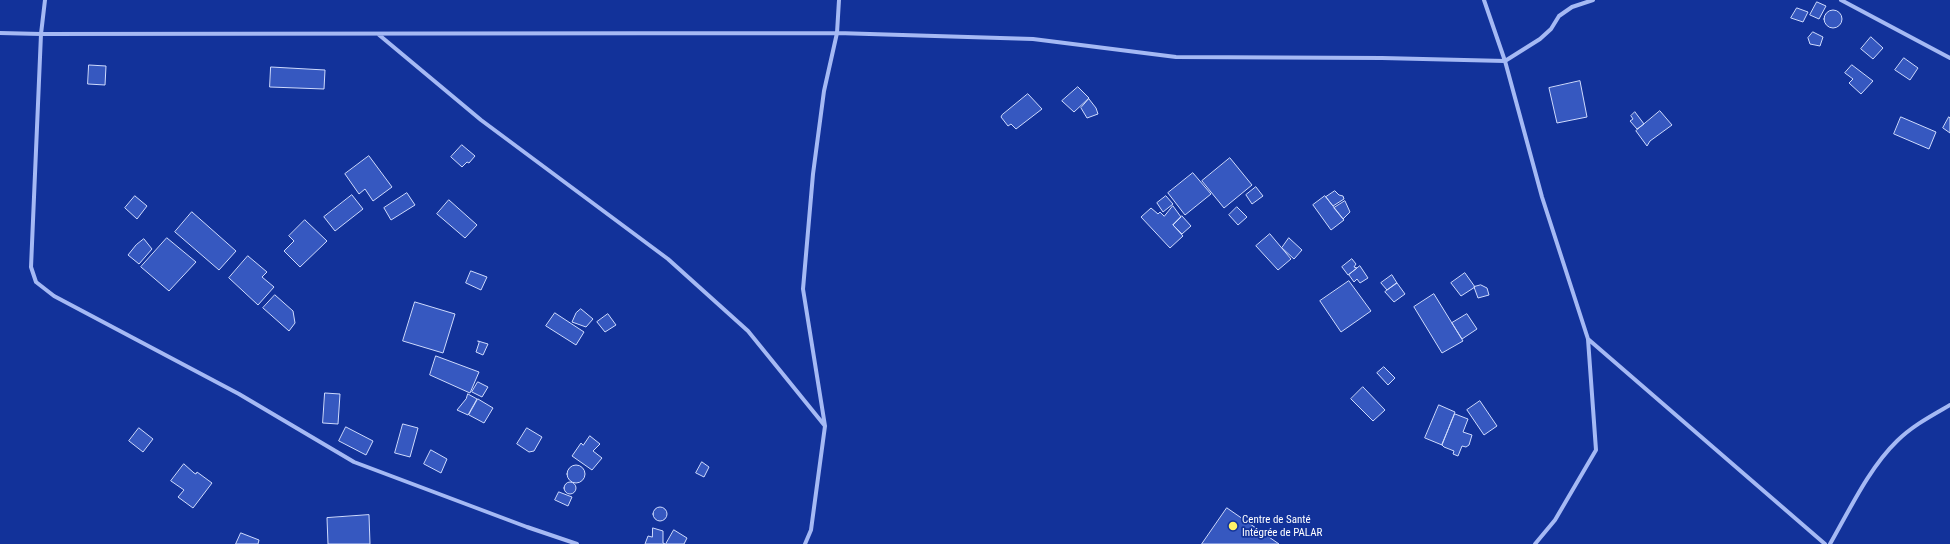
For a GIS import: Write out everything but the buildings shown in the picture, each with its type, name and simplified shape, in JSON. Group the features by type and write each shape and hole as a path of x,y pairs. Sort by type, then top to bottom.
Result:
{"street":[{"path":"45,0 41,34 31,267 36,282 54,296 239,394 354,462 527,527 577,544"},
{"path":"805,544 811,530 825,426 803,289 813,174 824,91 837,33 839,0"},
{"path":"1484,0 1505,61 1542,197 1588,339 1596,450 1554,520 1535,544"},
{"path":"0,33 837,33 1033,39 1176,57 1382,58 1505,61 1540,39 1551,29 1559,16 1572,7 1593,0"},
{"path":"1842,0 1950,58"},
{"path":"378,34 481,120 668,259 748,331 825,426"},
{"path":"1588,339 1825,544"},
{"path":"1830,544 1875,468 1896,442 1918,424 1950,405"}],"place":[{"name":"Centre de Santé Intégrée de PALAR","path":"1233,526"}]}
